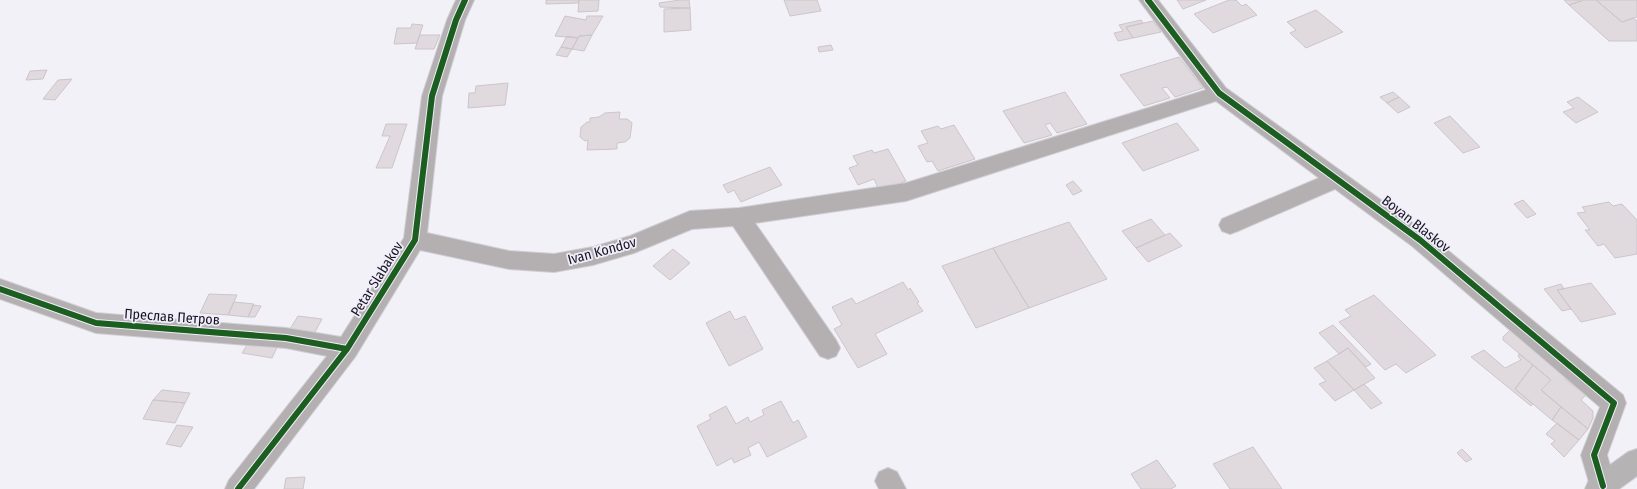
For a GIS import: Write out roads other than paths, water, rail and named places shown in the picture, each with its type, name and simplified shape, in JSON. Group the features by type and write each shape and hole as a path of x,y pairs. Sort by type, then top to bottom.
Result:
{"main road":[{"path":"1600,488 1637,461"}],"street":[{"name":"Petar Slabakov","path":"238,489 347,349 415,240 432,96 456,20 465,0"},
{"name":"Boyan Blaskov","path":"1148,0 1218,93 1420,240 1614,403 1594,454 1600,488"},
{"name":"Ivan Kondov","path":"415,240 474,254 509,260 554,263 593,256 634,244 690,220 740,217 906,192 1218,93"},
{"path":"1230,225 1336,179"},
{"path":"740,217 828,348"},
{"name":"Преслав Петров","path":"0,289 96,324 286,338 347,349"}]}
